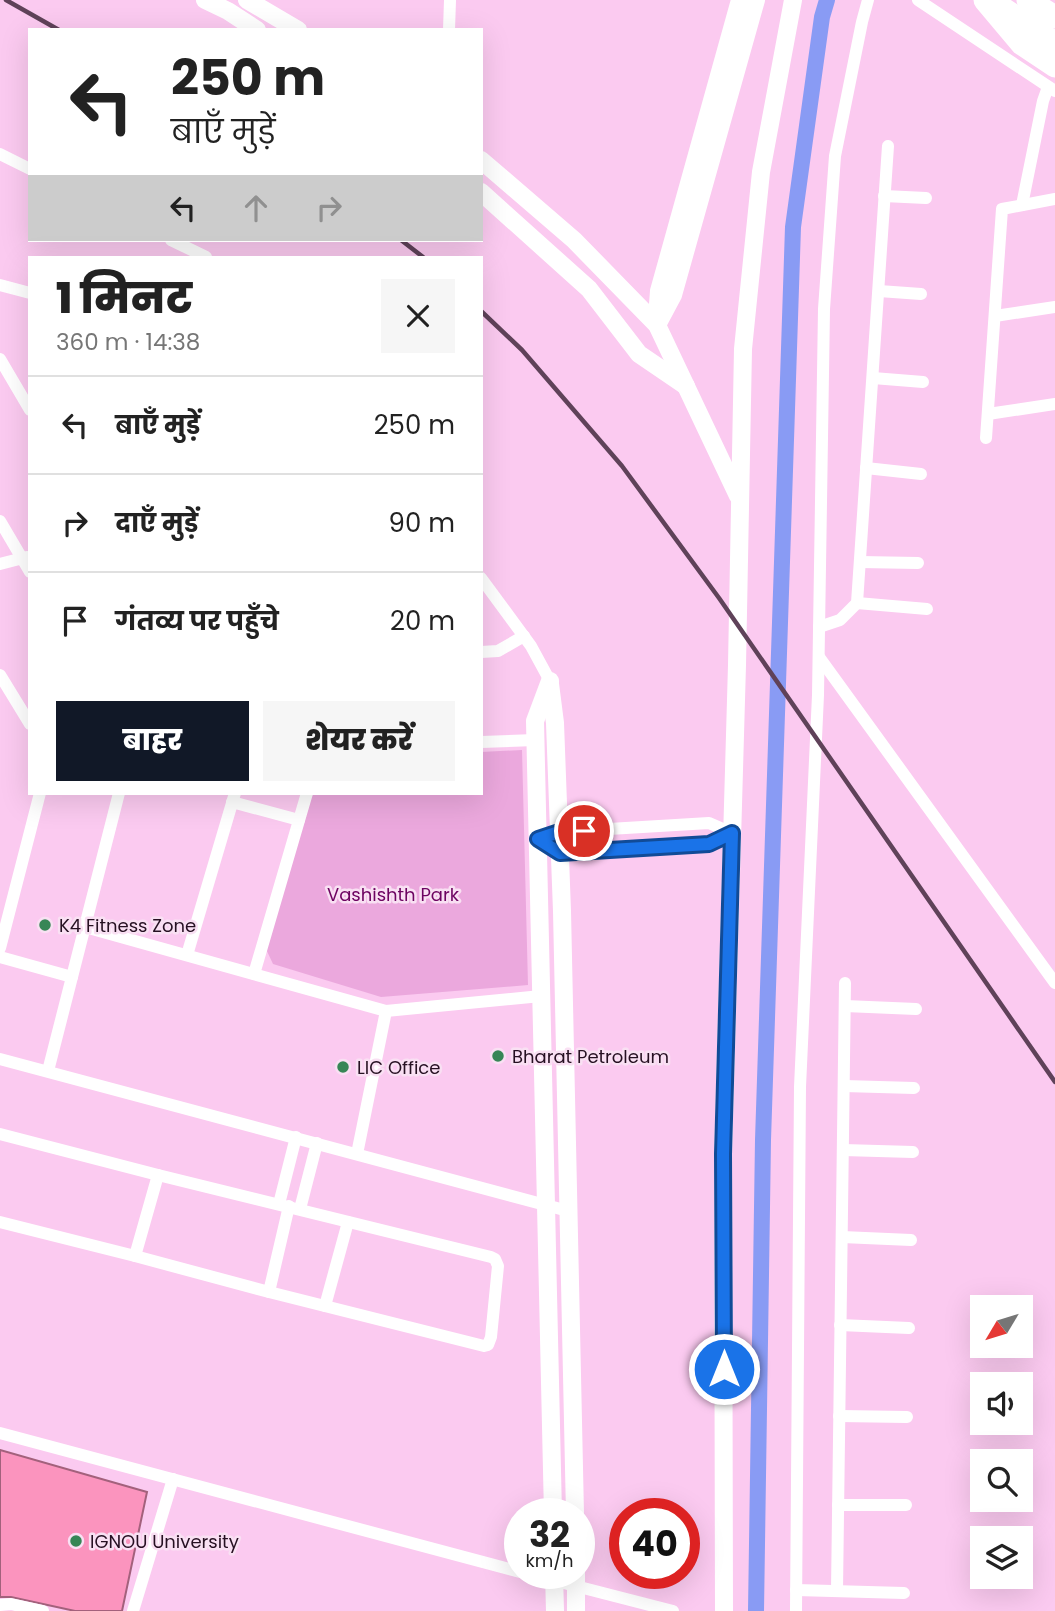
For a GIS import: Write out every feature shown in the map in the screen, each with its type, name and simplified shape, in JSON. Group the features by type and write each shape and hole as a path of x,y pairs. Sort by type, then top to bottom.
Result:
{"highway":[{"path":"987,0 1053,81"},
{"path":"987,0 1055,43"},
{"path":"1028,0 1055,17"},
{"path":"1049,0 1055,4"}],"street":[{"path":"205,0 254,28"},
{"path":"247,0 295,28"},
{"path":"449,28 450,0"},
{"path":"657,325 659,291 740,0"},
{"path":"657,325 673,295 756,0"},
{"path":"724,1611 723,1154 743,349 761,172 793,0"},
{"path":"796,1611 800,1087 819,657 824,309 835,156 868,0"},
{"path":"918,0 1053,81 1043,101 1022,205"},
{"path":"819,627 840,620 857,603 888,146"},
{"path":"0,154 28,168"},
{"path":"483,162 574,240 657,325 740,499"},
{"path":"483,194 589,289 639,354 686,386"},
{"path":"884,196 926,198"},
{"path":"986,438 1002,209 1055,199"},
{"path":"175,242 204,256"},
{"path":"0,285 28,292"},
{"path":"879,291 921,294"},
{"path":"995,316 1055,307"},
{"path":"0,359 28,407"},
{"path":"873,378 923,382"},
{"path":"988,414 1055,404"},
{"path":"866,468 921,474"},
{"path":"0,522 26,557 0,564"},
{"path":"860,562 918,563"},
{"path":"483,581 531,646 550,681 555,723 575,1498"},
{"path":"857,603 927,609"},
{"path":"483,652 498,651 524,636"},
{"path":"819,657 1055,983"},
{"path":"0,675 28,721"},
{"path":"550,681 535,721 535,740 553,1498"},
{"path":"483,742 535,740"},
{"path":"0,948 39,795"},
{"path":"48,1071 119,795"},
{"path":"254,974 306,795"},
{"path":"187,955 234,798 299,820"},
{"path":"538,839 559,832 709,823 732,833"},
{"path":"538,839 560,853 709,844 732,833"},
{"path":"85,927 386,1011 541,996"},
{"path":"0,957 72,977"},
{"path":"837,1591 845,984"},
{"path":"845,1006 916,1009"},
{"path":"357,1154 386,1011"},
{"path":"0,1059 568,1211"},
{"path":"844,1086 914,1088"},
{"path":"0,1135 495,1259 498,1266 491,1337 488,1345 484,1346 0,1222"},
{"path":"269,1292 289,1207 296,1137"},
{"path":"289,1207 317,1143"},
{"path":"843,1150 913,1152"},
{"path":"135,1256 158,1175"},
{"path":"325,1306 348,1222"},
{"path":"842,1237 911,1240"},
{"path":"841,1325 909,1328"},
{"path":"839,1416 907,1417"},
{"path":"0,1433 504,1568"},
{"path":"133,1611 173,1479"},
{"path":"838,1505 905,1505"},
{"path":"595,1586 673,1611"},
{"path":"554,1589 555,1611"},
{"path":"576,1589 576,1611"},
{"path":"796,1590 904,1593"},
{"path":"0,1605 11,1604 43,1611"}],"green space":[{"name":"Vashishth Park","path":"522,750 528,985 381,997 273,964 266,949 311,796 483,795 483,752"}],"building":[{"name":"IGNOU University","path":"0,1450 147,1492 122,1611 75,1611 0,1597"}],"waterway":[{"path":"756,1611 763,1140 793,227 822,17 827,0"}],"railway":[{"path":"6,0 55,28"},
{"path":"404,242 422,256"},
{"path":"483,313 522,350 622,466 719,598 1055,1082"}],"place":[{"name":"K4 Fitness Zone","path":"45,925"},
{"name":"Bharat Petroleum","path":"498,1056"},
{"name":"LIC Office","path":"343,1067"},
{"name":"IGNOU University","path":"76,1541"}],"route":[{"path":"584,831 559,832 538,839 560,853 709,844 732,833 723,1154 724,1369"}]}
